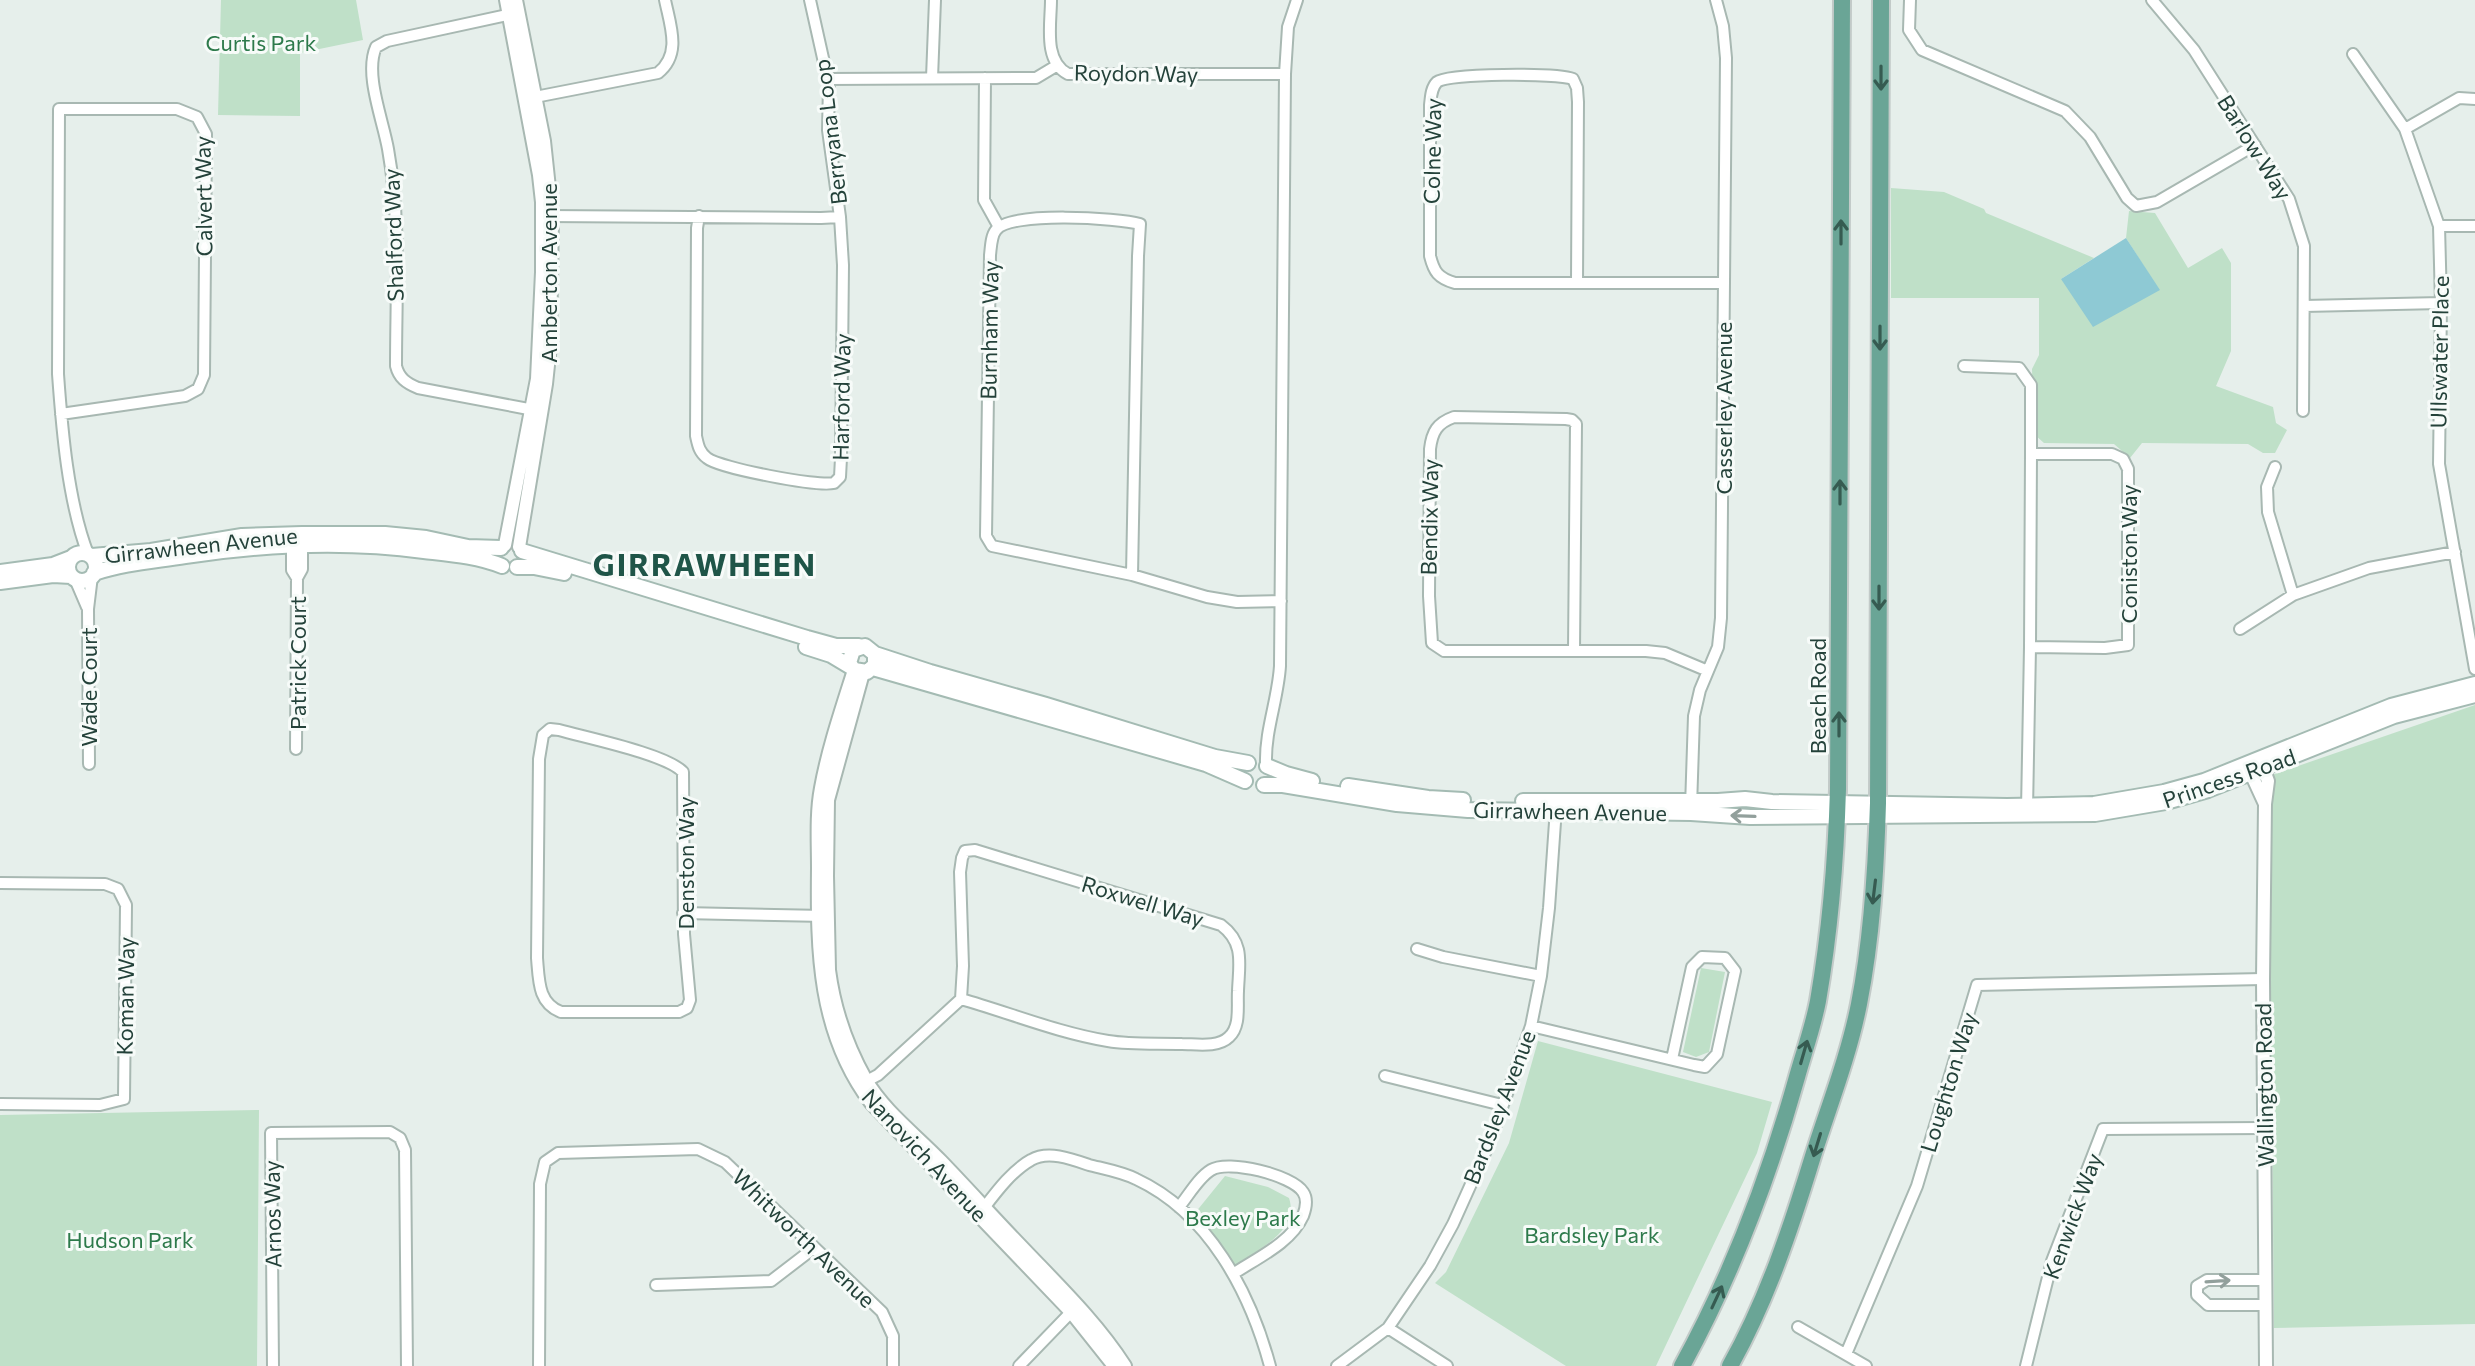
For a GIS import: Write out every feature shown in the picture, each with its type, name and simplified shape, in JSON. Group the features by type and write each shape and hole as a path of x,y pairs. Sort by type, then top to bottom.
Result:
{"main road":[{"name":"Beach Road","path":"1682,1366 1730,1271 1798,1073 1817,1005 1834,885 1838,809 1842,0"},
{"path":"1730,1366 1746,1338 1791,1225 1848,1049 1867,954 1878,809 1881,0"},
{"name":"Girrawheen Avenue","path":"93,574 122,564 297,539 385,534 468,547 512,548 821,642 836,646 861,645"},
{"name":"Girrawheen Avenue","path":"0,572 53,565 81,556 151,551 242,536 405,548 472,557 510,567 550,569 572,575 863,666 1206,764 1252,786 1283,785 1436,809 1691,807 1745,799 1838,809 1878,809"},
{"path":"512,548 522,560 510,567 497,555 512,548"},
{"path":"0,582 53,575 82,581 93,574 96,564 81,556 68,567 73,577"},
{"path":"861,645 870,647 863,666 850,653 861,645"},
{"name":"Girrawheen Avenue","path":"863,666 1215,757 1258,763 1301,779 1428,798 1556,807"},
{"name":"Princess Road","path":"1878,809 2095,814 2166,802 2208,790 2391,706 2475,684"},
{"name":"Princess Road","path":"2255,766 2394,716 2475,695"},
{"path":"1245,781 1243,771 1258,763 1270,775 1264,785"}],"street":[{"name":"Amberton Avenue","path":"506,0 515,9 547,216 537,411 512,548"},
{"path":"531,98 658,73 668,66 673,43 665,0"},
{"name":"Berryana Loop","path":"810,0 829,85 828,130 840,217"},
{"path":"932,78 935,0"},
{"name":"Roydon Way","path":"1051,0 1051,50 1056,66 1068,74 1285,74"},
{"path":"1258,763 1279,684 1285,74 1288,27 1297,0"},
{"name":"Casserley Avenue","path":"1691,807 1694,716 1718,647 1721,618 1726,58 1723,26 1716,0"},
{"path":"1910,0 1909,30 1922,50 2065,111 2090,137 2127,198 2136,206 2157,202 2255,145"},
{"name":"Barlow Way","path":"2152,0 2194,50 2289,199 2304,246 2303,411"},
{"name":"Shalford Way","path":"515,9 387,41 376,47 371,66 396,206 398,374 409,385 418,388 537,411"},
{"name":"Ullswater Place","path":"2353,54 2405,129 2439,226 2439,464 2475,669"},
{"path":"827,79 1036,78 1056,66"},
{"name":"Colne Way","path":"1577,282 1578,102 1573,79 1556,75 1462,76 1435,83 1430,105 1430,256 1436,274 1443,279 1455,283 1724,283"},
{"path":"985,78 984,200 999,227 1025,218 1124,220 1140,224 1132,575"},
{"path":"2405,129 2459,98 2475,99"},
{"name":"Calvert Way","path":"61,414 185,396 198,389 204,375 206,134 197,117 177,109 59,109 58,374 61,414 81,556"},
{"path":"547,216 840,217"},
{"name":"Harford Way","path":"699,216 696,267 696,422 699,448 705,457 724,465 815,484 834,483 840,477 843,265 840,217"},
{"path":"2439,226 2475,226"},
{"name":"Burnham Way","path":"999,227 994,231 990,255 986,536 992,546 1132,575 1207,597 1237,602 1281,601"},
{"path":"2304,306 2441,303"},
{"path":"1964,366 2019,368 2031,385 2027,811"},
{"name":"Bendix Way","path":"1574,651 1576,424 1566,419 1454,417 1446,420 1437,426 1432,435 1430,449 1429,596 1432,643 1444,651 1665,653 1708,671"},
{"name":"Coniston Way","path":"2030,647 2105,648 2128,645 2129,630 2128,469 2123,459 2112,454 2031,454"},
{"path":"2275,467 2267,487 2268,512 2293,595"},
{"name":"Patrick Court","path":"296,749 297,578 302,569 297,539"},
{"path":"2240,629 2293,595 2369,568 2455,552"},
{"name":"Wade Court","path":"89,764 88,609 93,574"},
{"name":"Wade Court","path":"73,577 88,609"},
{"name":"Nanovich Avenue","path":"863,666 828,800 822,916 832,990 863,1083 1111,1345 1125,1366"},
{"name":"Denston Way","path":"550,729 653,756 676,765 683,772 683,913 690,989 687,1008 679,1012 649,1013 561,1012 550,1008 544,1001 537,958 539,759 543,735 550,729"},
{"name":"Wallington Road","path":"2255,766 2268,781 2265,804 2263,979 2266,1366"},
{"name":"Bardsley Avenue","path":"1337,1366 1388,1328 1430,1266 1453,1224 1489,1144 1531,1026 1541,976 1556,807"},
{"name":"Roxwell Way","path":"975,850 1221,925 1233,934 1238,946 1237,1027 1221,1043 1112,1042 961,999 960,872 965,851 975,850"},
{"name":"Koman Way","path":"0,883 105,884 118,889 126,905 124,1099 100,1105 0,1104"},
{"path":"683,913 822,916"},
{"path":"1417,949 1541,976"},
{"path":"1531,1026 1705,1067 1717,1054 1735,971 1725,958 1702,957 1692,967 1672,1059"},
{"name":"Loughton Way","path":"1846,1354 1917,1186 1977,985 2263,979"},
{"path":"863,1083 878,1075 961,999"},
{"path":"1385,1076 1502,1105"},
{"name":"Kenwick Way","path":"2026,1366 2052,1261 2103,1129 2264,1128"},
{"name":"Arnos Way","path":"273,1366 271,1133 390,1132 400,1138 405,1150 407,1366"},
{"name":"Whitworth Avenue","path":"539,1366 540,1184 545,1162 558,1153 698,1149 725,1162 882,1312 893,1336 893,1366"},
{"path":"981,1211 1015,1173 1031,1159 1044,1155 1062,1157 1134,1178 1191,1216 1203,1232 1233,1274 1252,1308 1270,1366"},
{"path":"1179,1207 1203,1177 1212,1169 1226,1164 1280,1177 1295,1184 1304,1193 1304,1214 1295,1229 1233,1274"},
{"path":"656,1285 771,1281 814,1248"},
{"path":"2265,1280 2207,1280 2197,1286 2197,1295 2208,1305 2266,1305"},
{"path":"1019,1366 1074,1309"},
{"name":"Nanovich Avenue","path":"1074,1309 1114,1366"},
{"path":"1798,1327 1866,1366"},
{"path":"1388,1328 1447,1366"}],"green space":[{"name":"Curtis Park","path":"221,0 356,0 363,40 300,53 300,116 218,115"},
{"path":"1891,188 1944,192 2094,258 2061,279 2159,290 2126,238 2129,211 2155,213 2188,268 2222,248 2231,263 2231,351 2216,386 2273,407 2276,423 2287,430 2275,453 2263,453 2248,444 2142,443 2130,458 2114,444 2044,443 2034,434 2032,369 2039,355 2039,298 1891,298"},
{"path":"2475,705 2475,1324 2274,1328 2269,776"},
{"path":"1701,968 1725,972 1709,1052 1696,1057 1683,1052"},
{"name":"Bardsley Park","path":"1538,1041 1772,1102 1757,1153 1656,1366 1566,1366 1435,1283 1446,1272 1509,1143"},
{"name":"Hudson Park","path":"259,1110 257,1366 0,1366 0,1115"},
{"name":"Bexley Park","path":"1225,1176 1268,1187 1289,1198 1291,1210 1288,1220 1274,1239 1234,1266 1195,1213"}],"water":[{"path":"2126,238 2160,290 2093,327 2061,279"}],"district":[{"name":"GIRRAWHEEN","path":"705,563"}]}
